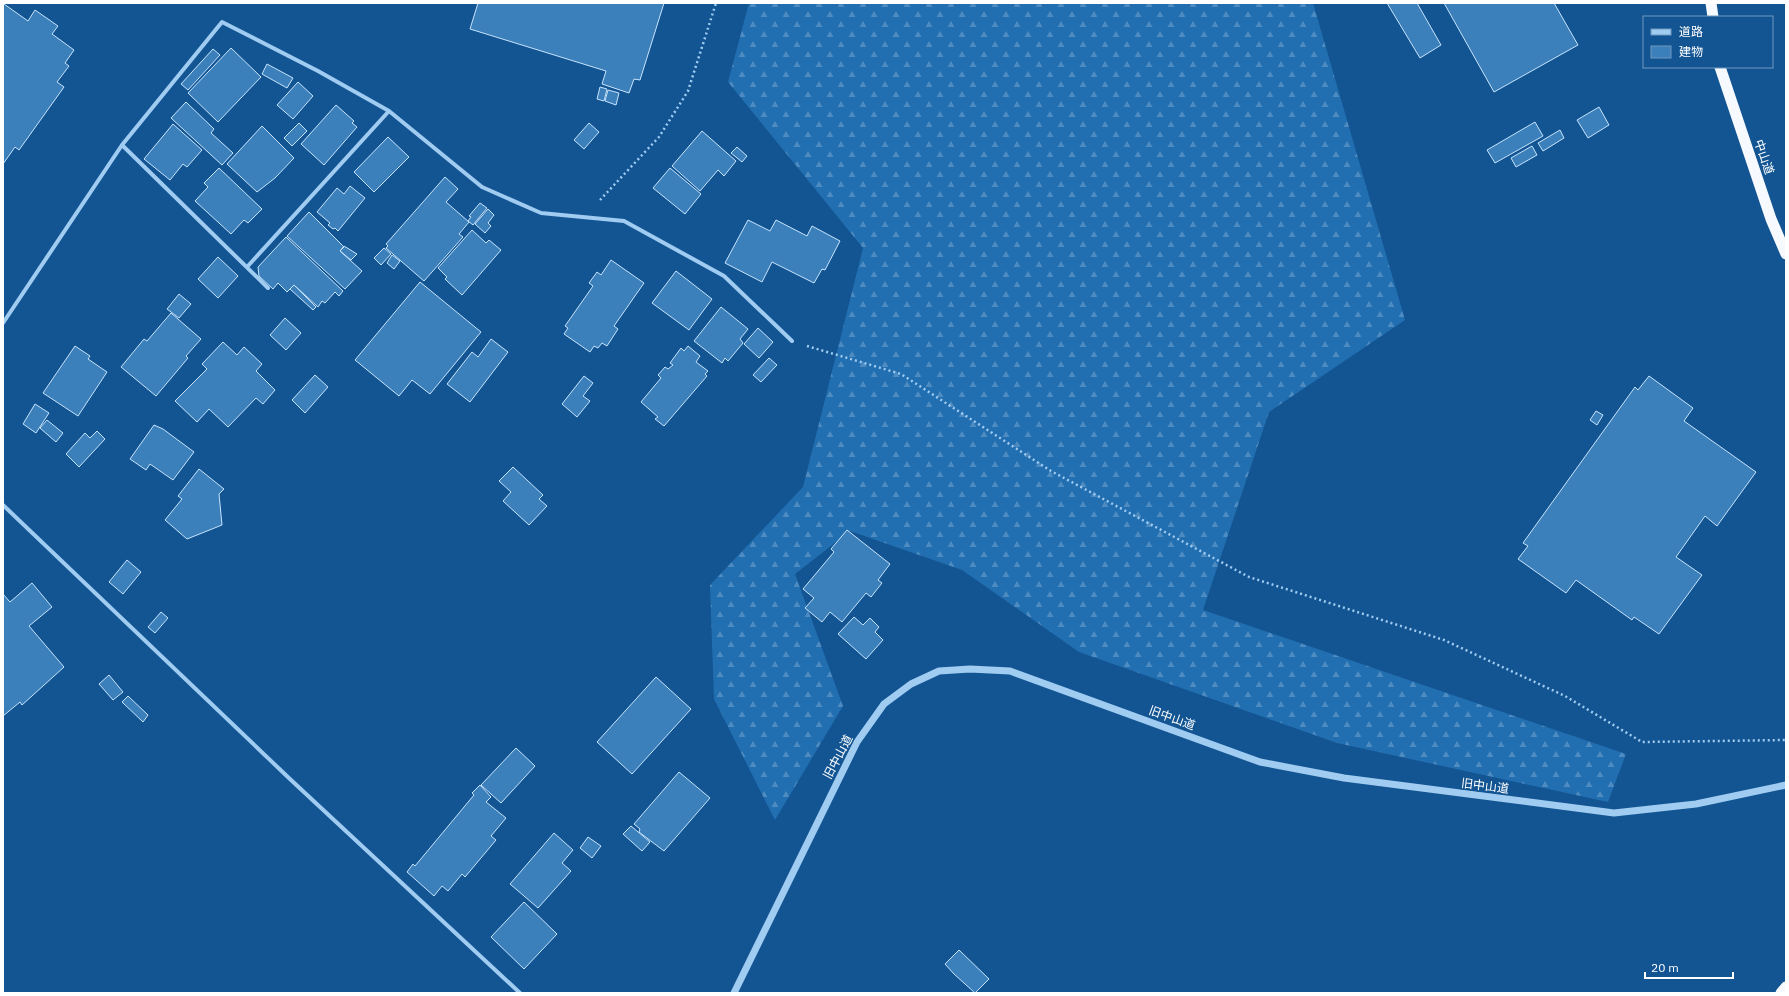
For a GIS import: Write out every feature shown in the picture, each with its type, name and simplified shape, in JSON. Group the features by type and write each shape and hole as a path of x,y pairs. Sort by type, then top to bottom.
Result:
{"highway":[{"path":"1711,3 1713,16"},
{"name":"中山道","path":"1720,68 1771,219 1786,254"},
{"path":"1781,993 1786,987"}],"street":[{"path":"3,323 122,145 222,22 318,71 389,111 482,187 541,213 624,220 724,276 792,342"},
{"path":"247,267 389,111"},
{"path":"122,145 268,288"},
{"path":"3,505 279,769 520,993"},
{"name":"旧中山道","path":"734,993 857,742 884,704 911,684 939,671 970,669 1010,671 1260,762 1344,778 1438,791 1614,814 1696,804 1786,786"}],"path":[{"path":"585,217 659,137 688,91 716,3"},
{"path":"792,342 901,374 1051,471 1250,577 1444,640 1565,696 1642,742 1786,740"}],"green space":[{"path":"749,3 1313,3 1405,320 1269,412 1203,610 1626,754 1608,802 1337,743 1079,652 962,570 850,531 795,574 843,706 775,820 714,699 710,585 803,487 863,248 728,82"}],"building":[{"path":"478,3 664,3 640,80 634,79 629,93 602,84 606,71 470,29"},
{"path":"1387,3 1417,3 1441,45 1420,58"},
{"path":"1444,3 1554,3 1578,45 1494,92"},
{"path":"4,4 28,21 35,10 58,26 52,34 74,50 65,63 69,66 57,82 64,87 19,150 15,147 3,164 3,6"},
{"path":"231,48 261,77 218,122 188,93"},
{"path":"213,49 220,55 188,90 181,84"},
{"path":"267,64 293,78 287,88 262,74"},
{"path":"298,82 313,96 293,119 277,105"},
{"path":"600,87 607,89 604,101 597,99"},
{"path":"608,90 619,93 616,105 605,101"},
{"path":"186,102 214,129 211,133 233,153 222,165 171,118"},
{"path":"336,105 354,121 352,123 357,127 324,165 301,144"},
{"path":"1599,107 1609,125 1588,138 1577,120"},
{"path":"1535,122 1543,136 1495,163 1487,150"},
{"path":"299,123 307,131 292,146 284,138"},
{"path":"589,123 599,132 584,149 574,140"},
{"path":"173,124 202,150 187,167 183,164 170,180 144,159"},
{"path":"262,126 294,158 275,178 257,192 227,164"},
{"path":"1560,130 1564,138 1543,151 1538,143"},
{"path":"702,131 736,161 724,176 718,170 700,191 672,166"},
{"path":"388,137 409,157 374,192 354,172"},
{"path":"1532,146 1537,155 1516,167 1511,158"},
{"path":"737,147 747,156 742,162 731,153"},
{"path":"219,168 262,209 248,223 244,220 231,234 195,201 208,187 204,183"},
{"path":"670,168 701,194 685,214 653,188"},
{"path":"445,177 458,189 446,202 469,222 459,234 463,237 424,281 386,248 388,246 386,244"},
{"path":"350,186 365,198 338,231 328,225 330,223 317,212 337,188 344,194"},
{"path":"480,203 487,208 473,225 468,221 471,217 469,216"},
{"path":"488,209 494,215 488,223 491,226 485,233 475,224"},
{"path":"309,212 344,247 340,251 362,271 345,289 287,236"},
{"path":"748,220 770,231 776,220 807,236 812,226 840,241 825,270 822,269 814,283 772,262 762,282 725,263"},
{"path":"472,230 486,243 489,240 501,250 462,295 445,279 447,277 438,268"},
{"path":"286,237 343,291 339,296 335,292 325,303 322,301 318,307 294,285 287,292 278,283 273,289 259,276 258,267"},
{"path":"344,246 357,254 351,260 340,251"},
{"path":"384,248 391,254 381,265 374,258"},
{"path":"392,255 400,261 394,269 387,263"},
{"path":"218,257 238,276 218,298 198,279"},
{"path":"611,260 644,283 614,326 618,329 607,346 602,343 598,348 594,346 590,352 564,334 568,328 565,326 593,286 589,283 597,272 601,275"},
{"path":"676,271 712,299 689,330 652,303"},
{"path":"420,282 481,332 430,394 412,380 399,396 355,360"},
{"path":"294,285 316,307 313,310 290,289"},
{"path":"179,294 191,304 179,318 167,309"},
{"path":"721,307 748,329 740,339 743,343 728,361 725,358 722,363 694,341"},
{"path":"171,313 201,339 186,356 188,358 156,396 121,367 144,339 147,341"},
{"path":"285,318 301,333 286,350 270,335"},
{"path":"758,328 773,342 759,358 744,344"},
{"path":"491,339 508,352 470,402 447,384 472,352 478,357"},
{"path":"223,342 237,355 244,347 262,364 256,371 275,390 263,404 256,398 228,427 209,409 197,422 175,401 207,369 202,364"},
{"path":"75,346 90,356 88,359 107,372 78,416 43,393"},
{"path":"688,346 700,356 696,362 708,371 705,374 707,376 664,426 655,419 658,417 641,402 661,378 658,375 665,367 668,369 673,365 670,363 681,348 684,351"},
{"path":"769,358 777,365 761,382 753,375"},
{"path":"315,375 328,387 305,413 292,400"},
{"path":"584,376 593,383 583,396 590,401 577,417 562,404"},
{"path":"1649,376 1693,408 1684,421 1756,472 1717,526 1705,516 1676,557 1702,575 1659,634 1634,617 1632,620 1576,580 1566,593 1518,559 1528,546 1523,543 1635,387 1638,390"},
{"path":"35,404 49,413 36,433 23,424"},
{"path":"1596,411 1603,415 1597,425 1590,420"},
{"path":"47,420 63,433 56,442 40,428"},
{"path":"154,425 163,429 194,452 173,480 150,464 146,470 130,459"},
{"path":"97,431 105,439 79,467 66,454 85,433 90,438"},
{"path":"513,467 543,495 539,499 547,506 529,525 503,501 511,492 499,481"},
{"path":"199,469 224,489 219,494 222,525 187,539 165,520 182,499 178,496"},
{"path":"847,530 890,564 878,580 882,583 871,597 866,593 842,622 830,612 822,622 805,608 814,598 803,589 834,552 831,549"},
{"path":"127,560 141,572 123,594 109,582"},
{"path":"32,583 52,607 29,626 64,667 22,705 20,702 3,716 3,594 10,602"},
{"path":"161,612 168,618 155,633 148,627"},
{"path":"854,617 863,625 870,618 879,627 875,632 883,640 866,659 838,634"},
{"path":"109,675 123,692 113,700 99,684"},
{"path":"656,677 691,709 632,774 597,742"},
{"path":"128,696 148,715 143,722 122,702"},
{"path":"516,748 535,766 501,803 481,785"},
{"path":"679,772 710,798 664,851 639,832 640,829 634,824"},
{"path":"480,785 491,797 486,802 506,818 491,836 496,840 465,877 462,874 448,891 442,886 434,896 407,872 413,864 415,866 474,795 472,793"},
{"path":"631,826 650,842 642,851 623,834"},
{"path":"554,833 573,850 562,863 571,871 538,908 510,884"},
{"path":"588,837 601,846 592,858 580,848"},
{"path":"524,902 557,934 524,969 491,937"},
{"path":"959,950 989,979 975,993 945,964"}]}
